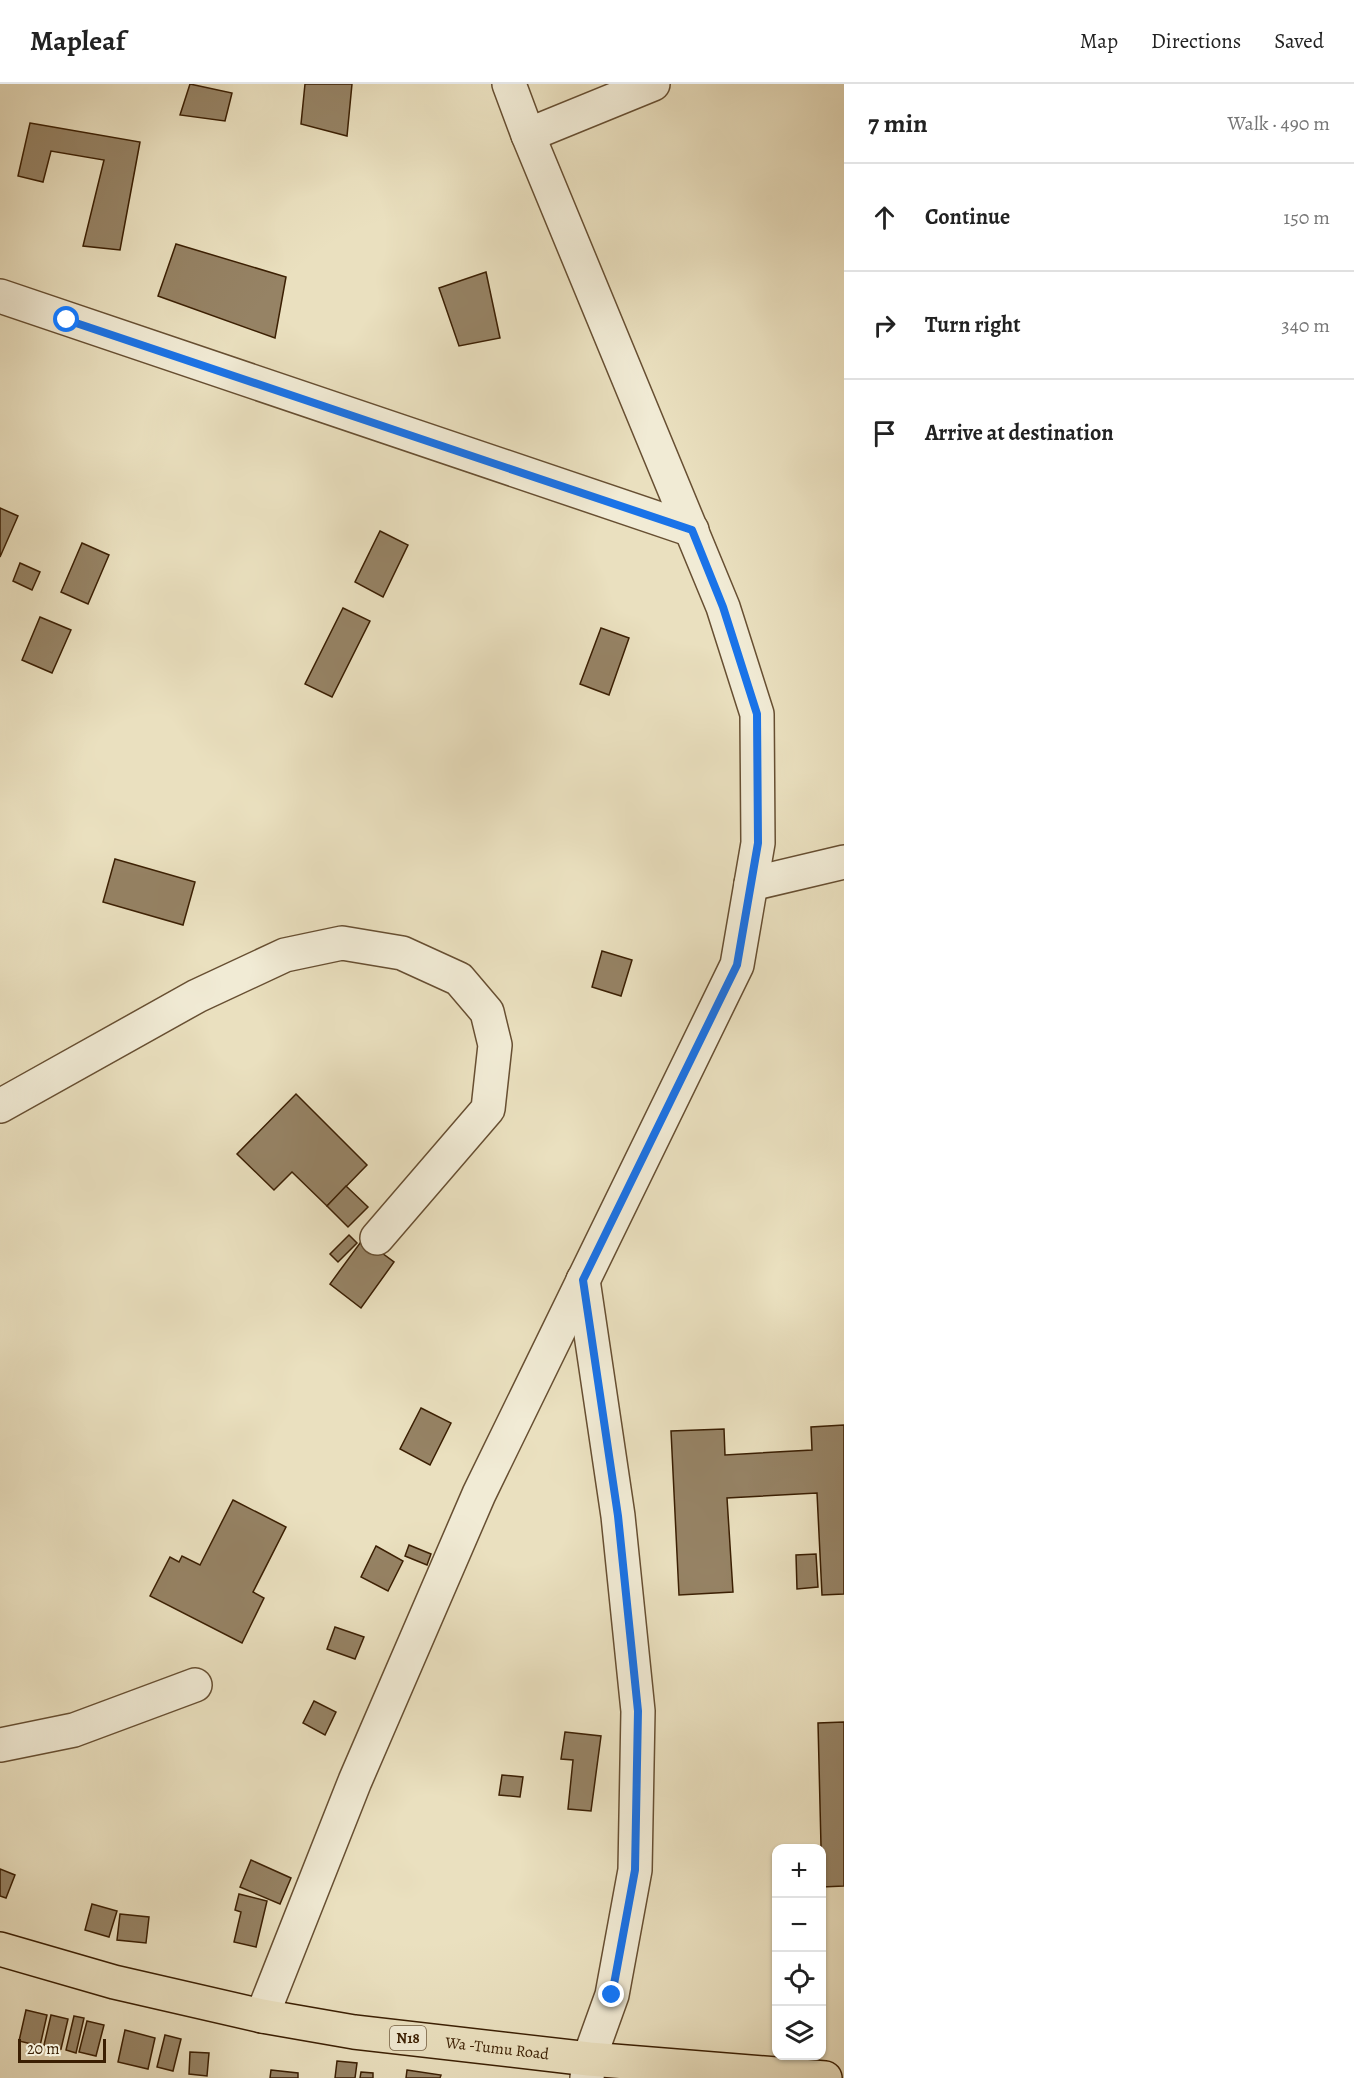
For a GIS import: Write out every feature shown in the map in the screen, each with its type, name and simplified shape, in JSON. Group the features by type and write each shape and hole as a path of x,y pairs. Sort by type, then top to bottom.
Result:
{"highway":[{"name":"Wa -Tumu Road","path":"0,1949 114,1982 262,2016 354,2032 588,2068 825,2078"}],"street":[{"path":"262,2016 355,1781 479,1494 737,965 758,843 757,714 723,607 509,84"},
{"path":"528,135 653,84"},
{"path":"0,296 692,530"},
{"path":"751,884 844,862"},
{"path":"0,1106 197,996 285,956 342,943 402,953 459,979 487,1012 495,1045 488,1109 377,1238"},
{"path":"583,1280 618,1516 638,1711 635,1870 612,1995 588,2068"},
{"path":"0,1745 74,1730 195,1685"}],"building":[{"path":"190,84 232,93 225,121 180,115"},
{"path":"305,84 352,84 347,136 301,124"},
{"path":"30,123 140,142 120,250 83,246 104,160 51,151 43,182 18,176"},
{"path":"176,244 286,277 275,338 158,296"},
{"path":"486,272 500,338 459,346 439,288"},
{"path":"0,508 18,516 0,557"},
{"path":"380,531 408,545 383,597 355,582"},
{"path":"82,543 109,555 88,604 61,592"},
{"path":"20,563 40,572 32,590 13,581"},
{"path":"343,608 370,621 332,697 305,684"},
{"path":"40,617 71,630 52,673 22,660"},
{"path":"601,628 629,638 609,695 580,684"},
{"path":"115,859 195,882 183,925 103,902"},
{"path":"602,951 632,960 621,996 592,987"},
{"path":"296,1094 367,1165 327,1206 292,1172 274,1190 237,1154"},
{"path":"346,1186 368,1207 348,1227 327,1206"},
{"path":"349,1235 357,1243 338,1262 330,1254"},
{"path":"363,1239 394,1262 361,1308 330,1284"},
{"path":"421,1408 451,1423 430,1465 400,1449"},
{"path":"844,1425 844,1594 822,1595 817,1493 727,1498 733,1592 679,1595 671,1431 724,1429 725,1455 812,1450 811,1427"},
{"path":"233,1500 286,1527 253,1592 264,1598 242,1643 150,1596 170,1557 179,1562 182,1556 200,1565"},
{"path":"409,1545 431,1554 427,1565 405,1556"},
{"path":"376,1546 403,1561 388,1591 361,1577"},
{"path":"816,1554 818,1587 797,1589 796,1555"},
{"path":"335,1627 364,1637 355,1659 327,1649"},
{"path":"314,1701 336,1712 325,1735 303,1723"},
{"path":"844,1722 844,1886 826,1887 826,1844 821,1844 818,1723"},
{"path":"565,1732 601,1736 591,1811 568,1809 573,1760 561,1759"},
{"path":"502,1775 523,1777 520,1797 499,1795"},
{"path":"251,1860 291,1878 280,1904 240,1887"},
{"path":"0,1869 15,1875 6,1898 0,1896"},
{"path":"239,1894 267,1901 256,1947 234,1942 241,1912 235,1910"},
{"path":"92,1904 117,1911 109,1937 85,1930"},
{"path":"120,1914 149,1917 146,1943 117,1940"},
{"path":"26,2010 47,2015 40,2046 19,2041"},
{"path":"51,2015 68,2019 61,2049 44,2045"},
{"path":"74,2016 84,2018 76,2053 66,2050"},
{"path":"87,2021 104,2025 96,2056 79,2052"},
{"path":"125,2030 155,2038 148,2069 118,2062"},
{"path":"165,2035 181,2039 173,2071 157,2067"},
{"path":"190,2052 209,2053 207,2076 189,2074"},
{"path":"337,2061 357,2063 355,2078 335,2078"},
{"path":"271,2070 298,2073 298,2078 270,2078"},
{"path":"407,2070 441,2075 440,2078 406,2078"},
{"path":"361,2072 373,2073 373,2078 360,2078"}],"route":[{"path":"67,320 692,530 723,607 757,714 758,843 737,965 583,1280 618,1516 638,1711 635,1870 612,1995"}]}
